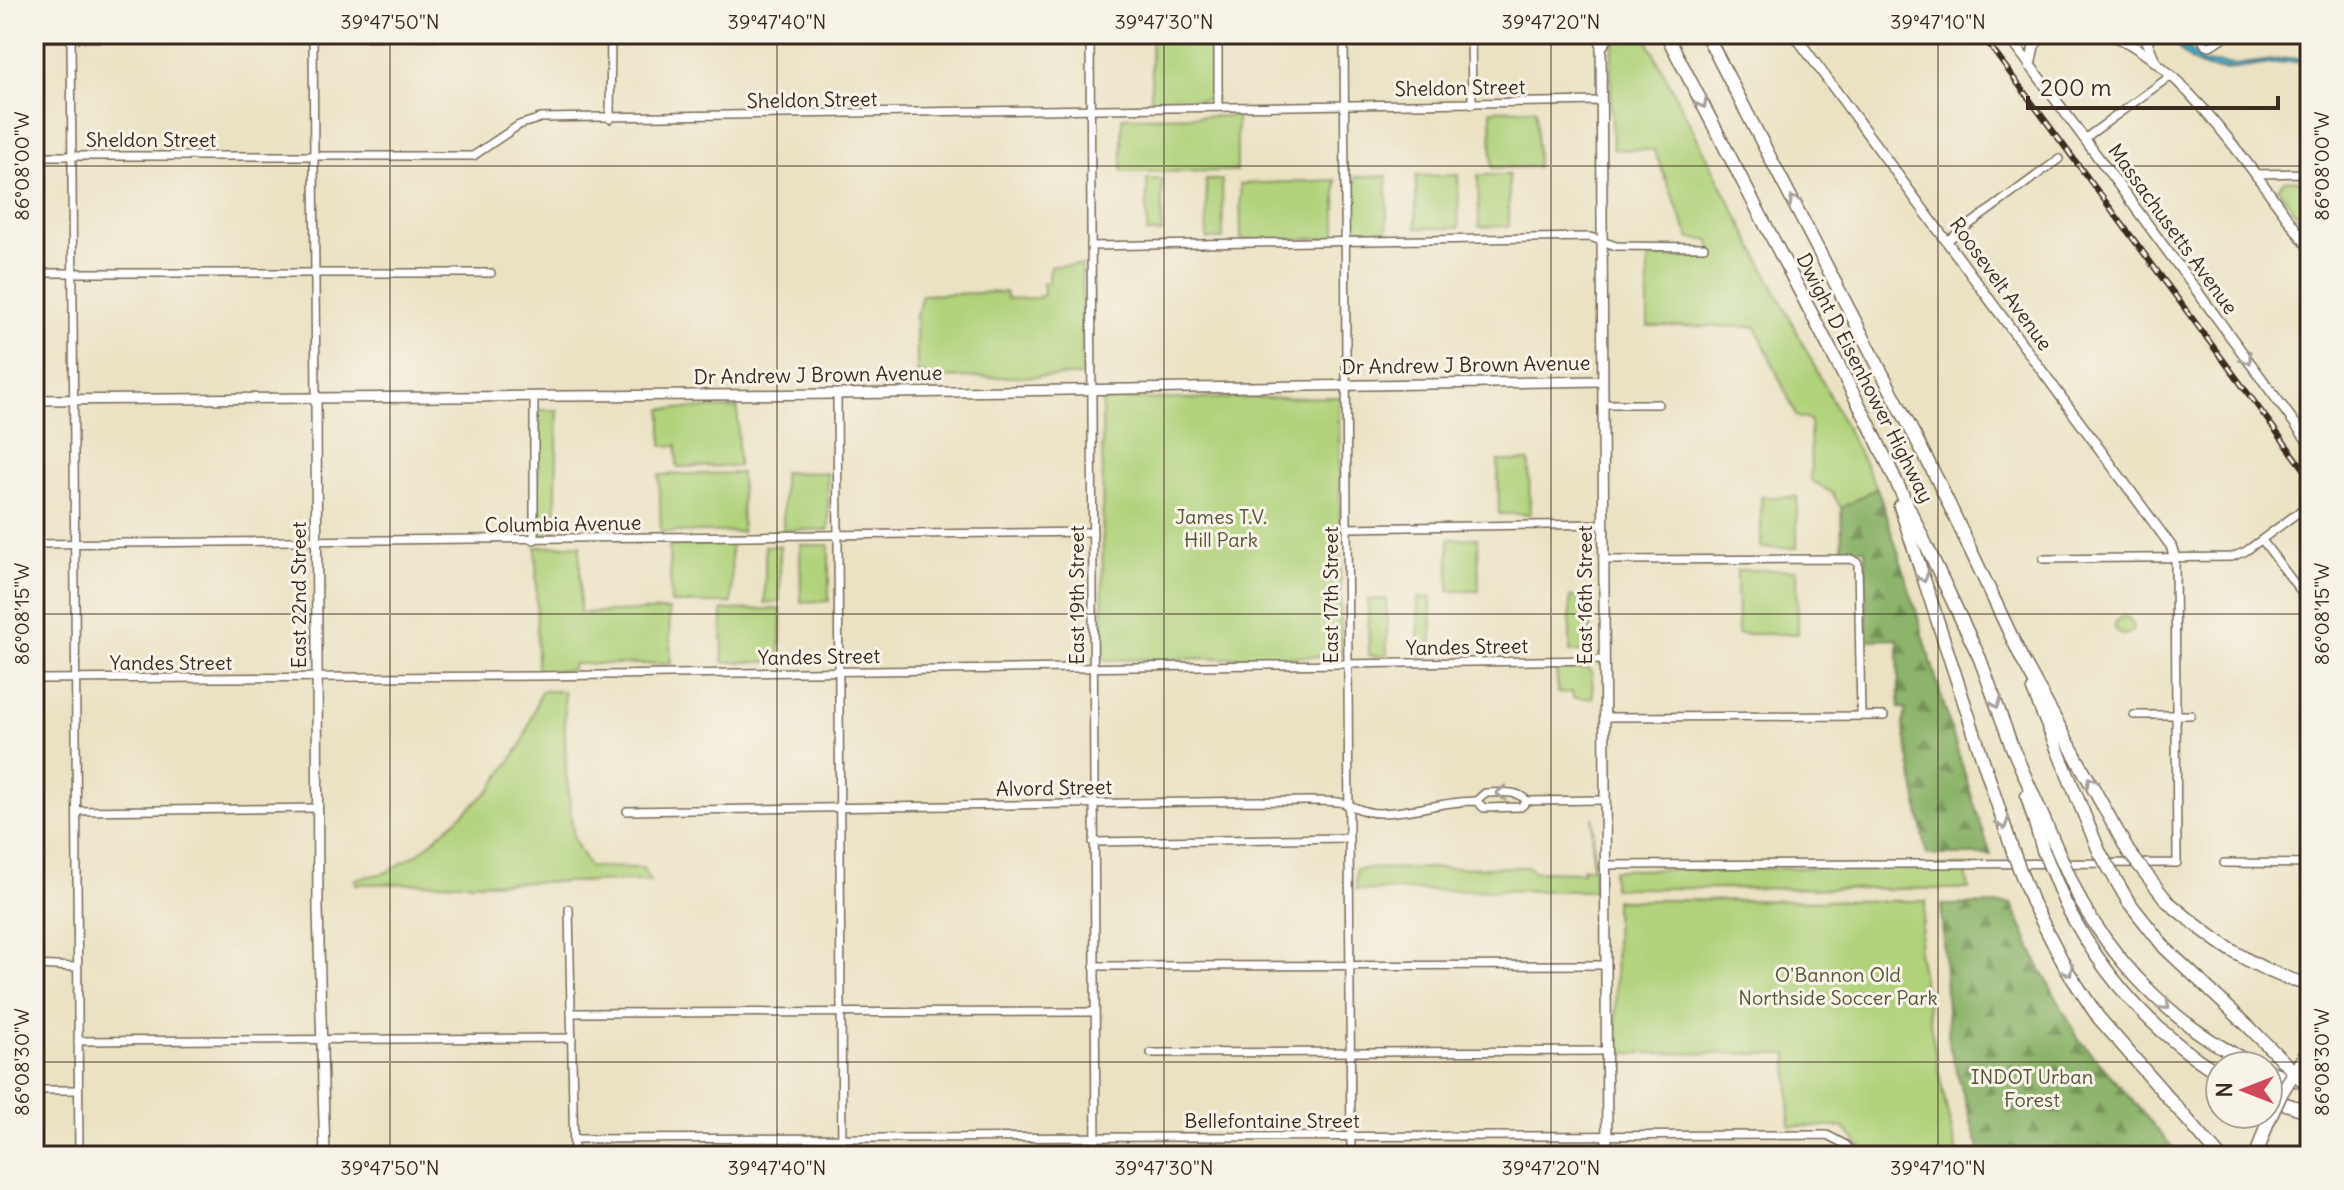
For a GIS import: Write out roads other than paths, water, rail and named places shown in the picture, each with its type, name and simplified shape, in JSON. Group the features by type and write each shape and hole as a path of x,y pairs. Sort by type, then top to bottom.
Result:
{"highway":[{"name":"Dwight D Eisenhower Highway","path":"1666,34 1869,424 1980,659 2012,747"},
{"name":"Dwight D Eisenhower Highway","path":"1706,34 1918,441 2015,647"},
{"path":"1869,424 1902,511 2032,902 2067,970 2098,1017 2219,1156"},
{"path":"2015,647 2099,851 2128,901 2165,948 2310,1086"},
{"path":"2015,647 2128,851 2167,901 2248,960 2310,985"},
{"path":"2012,747 2081,902 2116,955 2160,1001 2210,1040 2228,1050"},
{"path":"2012,747 2043,850 2065,903 2124,995 2173,1043 2204,1063"},
{"path":"2256,1156 2282,1092 2308,1052"},
{"path":"2284,1077 2310,1086"},
{"path":"2284,1103 2310,1112"}],"main road":[{"name":"East 16th Street","path":"1601,34 1607,1156"},
{"path":"1601,48 1611,34"},
{"name":"Roosevelt Avenue","path":"1794,34 2171,546 2175,558"},
{"name":"Massachusetts Avenue","path":"2007,34 2310,444"},
{"path":"2030,66 2034,46 2044,34"},
{"path":"2106,34 2125,40 2156,64 2228,137 2310,249"},
{"path":"2144,34 2156,64"},
{"name":"Dr Andrew J Brown Avenue","path":"34,400 837,394 1602,381"},
{"name":"East 22nd Street","path":"316,399 318,808 325,1156"}],"street":[{"path":"610,119 611,34"},
{"name":"East 19th Street","path":"1090,34 1096,1156"},
{"path":"1218,34 1218,107"},
{"name":"East 17th Street","path":"1344,34 1351,1156"},
{"path":"1471,34 1472,104"},
{"path":"2199,34 2208,46 2231,34"},
{"path":"71,36 79,1156"},
{"name":"East 22nd Street","path":"313,36 316,399"},
{"path":"34,38 449,36"},
{"path":"2084,139 2169,77"},
{"name":"Sheldon Street","path":"34,156 473,156 528,120 1601,101"},
{"path":"1947,241 2059,159"},
{"path":"2255,174 2310,173"},
{"path":"1091,246 1590,237 1616,246 1704,247"},
{"path":"34,273 491,273"},
{"path":"837,394 842,1156"},
{"path":"534,397 534,540"},
{"path":"1602,404 1658,404"},
{"path":"2043,559 2232,557 2262,540 2310,504"},
{"path":"1347,528 1603,524"},
{"name":"Columbia Avenue","path":"34,544 1093,532"},
{"path":"2262,540 2310,604"},
{"path":"1604,865 2177,863 2175,558"},
{"path":"1603,560 1851,559 1858,563 1861,715"},
{"name":"Yandes Street","path":"34,679 838,673 1604,660"},
{"path":"2134,715 2191,715"},
{"path":"1604,717 1884,716"},
{"name":"Alvord Street","path":"1476,801 1485,793 1521,795 1527,801"},
{"name":"Alvord Street","path":"627,811 1258,801 1348,805 1359,812 1393,813 1456,801 1476,801 1484,808 1495,808 1521,807 1527,801 1604,800"},
{"path":"77,811 318,808"},
{"path":"1093,842 1348,838"},
{"path":"2224,863 2310,864"},
{"path":"569,909 574,1156"},
{"path":"34,965 76,967"},
{"path":"1094,966 1605,965"},
{"path":"571,1013 1094,1012"},
{"path":"78,1041 572,1038"},
{"path":"1151,1053 1606,1051"},
{"path":"34,1090 78,1090"},
{"name":"Bellefontaine Street","path":"573,1139 1827,1135 1846,1145 1855,1156"}],"water":[{"path":"2170,34 2176,34 2202,62 2235,65 2289,58 2310,60 2310,64 2292,62 2216,69 2199,65 2183,54"}],"railway":[{"path":"1981,34 2310,477"}],"park label":[{"name":"James T.V. Hill Park","path":"1221,528"},
{"name":"O'Bannon Old Northside Soccer Park","path":"1838,986"},
{"name":"INDOT Urban Forest","path":"2032,1088"}]}
